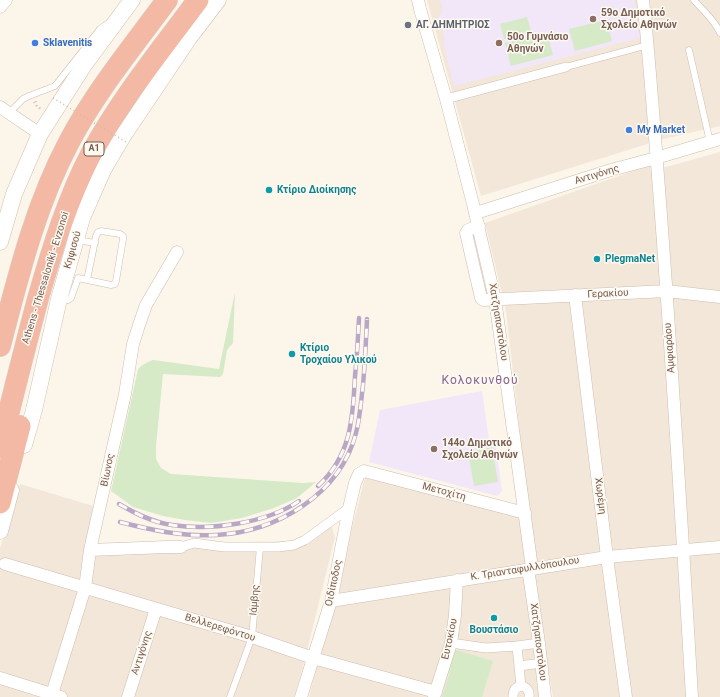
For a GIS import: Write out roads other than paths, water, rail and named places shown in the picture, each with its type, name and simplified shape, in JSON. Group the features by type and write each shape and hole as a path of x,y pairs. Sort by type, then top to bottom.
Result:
{"highway":[{"name":"Α1","path":"0,346 23,260 32,233 47,189 69,142 109,78 167,0"},
{"name":"Athens - Thessaloniki - Evzonoi","path":"0,447 47,268 71,197 91,154 130,91 198,0"},
{"path":"0,296 11,268 32,233"},
{"path":"0,503 25,404 34,360 33,319"}],"main road":[{"path":"0,242 14,194 40,134 84,65 132,0"},
{"name":"Κηφισού","path":"0,531 34,410 59,299 82,218 100,177 120,141 187,41 218,0"}],"street":[{"path":"0,8 6,0"},
{"name":"Χατζηαποστόλου","path":"418,0 476,213 496,299 532,568 529,575 540,643 545,695"},
{"name":"Αμφιαράου","path":"643,0 648,45 667,291 692,697"},
{"path":"446,99 566,67"},
{"path":"4,110 40,134"},
{"name":"Αντιγόνης","path":"476,213 603,172 715,140"},
{"name":"Βίωνος","path":"57,696 85,588 90,550 125,394 133,344 146,305 177,252"},
{"name":"Γερακίου","path":"496,299 667,291 720,297"},
{"name":"Χωρέμη","path":"575,295 607,557 626,697"},
{"name":"Μετοχίτη","path":"364,470 525,513"},
{"name":"Οιδίποδος","path":"301,697 331,601 355,483 364,470"},
{"path":"90,550 181,547 194,543 224,547 278,547 294,545 305,540 349,508"},
{"name":"Κ. Τριανταφυλλόπουλου","path":"331,601 607,557 720,547"},
{"name":"Βελλερεφόντου","path":"5,564 252,637 313,658 435,695"},
{"name":"Ευτοκίου","path":"435,695 451,643 455,615 457,580"},
{"name":"Αντιγόνης","path":"128,697 156,609"},
{"path":"451,643 486,648 540,643"},
{"path":"517,646 521,686"},
{"path":"519,666 542,663"},
{"path":"0,678 57,696"},
{"path":"513,697 515,688 521,686 527,688 530,696 545,695"}],"lane":[{"path":"694,0 720,33"},
{"path":"54,86 100,29 115,22"},
{"path":"566,67 648,45"},
{"path":"689,50 715,140"},
{"path":"4,110 32,94 54,86 63,86 72,83"},
{"path":"59,299 68,300 71,298 78,278 87,280 111,285 115,284 123,236 120,234 101,231 98,232 87,280"},
{"path":"75,240 95,243"},
{"name":"Ιάμβης","path":"230,697 252,637 260,547"}],"railway":[{"path":"318,486 337,462 344,449 348,436 353,407 359,318"},
{"path":"120,522 179,534 216,535 239,532 261,527 282,518 302,506 320,492 336,475 348,455 356,433 363,385 367,319"},
{"path":"119,504 158,522 187,527 204,527 238,524 255,520 286,509 299,501"}],"place":[{"name":"59ο Δημοτικό Σχολείο Αθηνών","path":"593,19"},
{"name":"ΑΓ. ΔΗΜΗΤΡΙΟΣ","path":"408,25"},
{"name":"Sklavenitis","path":"35,43"},
{"name":"50ο Γυμνάσιο Αθηνών","path":"499,43"},
{"name":"My Market","path":"629,130"},
{"name":"Κτίριο Διοίκησης","path":"269,190"},
{"name":"PlegmaNet","path":"597,259"},
{"name":"Κτίριο Τροχαίου Υλικού","path":"292,354"},
{"name":"144ο Δημοτικό Σχολείο Αθηνών","path":"434,449"},
{"name":"Βουστάσιο","path":"494,618"}],"district":[{"name":"Κολοκυνθού","path":"480,381"}]}
